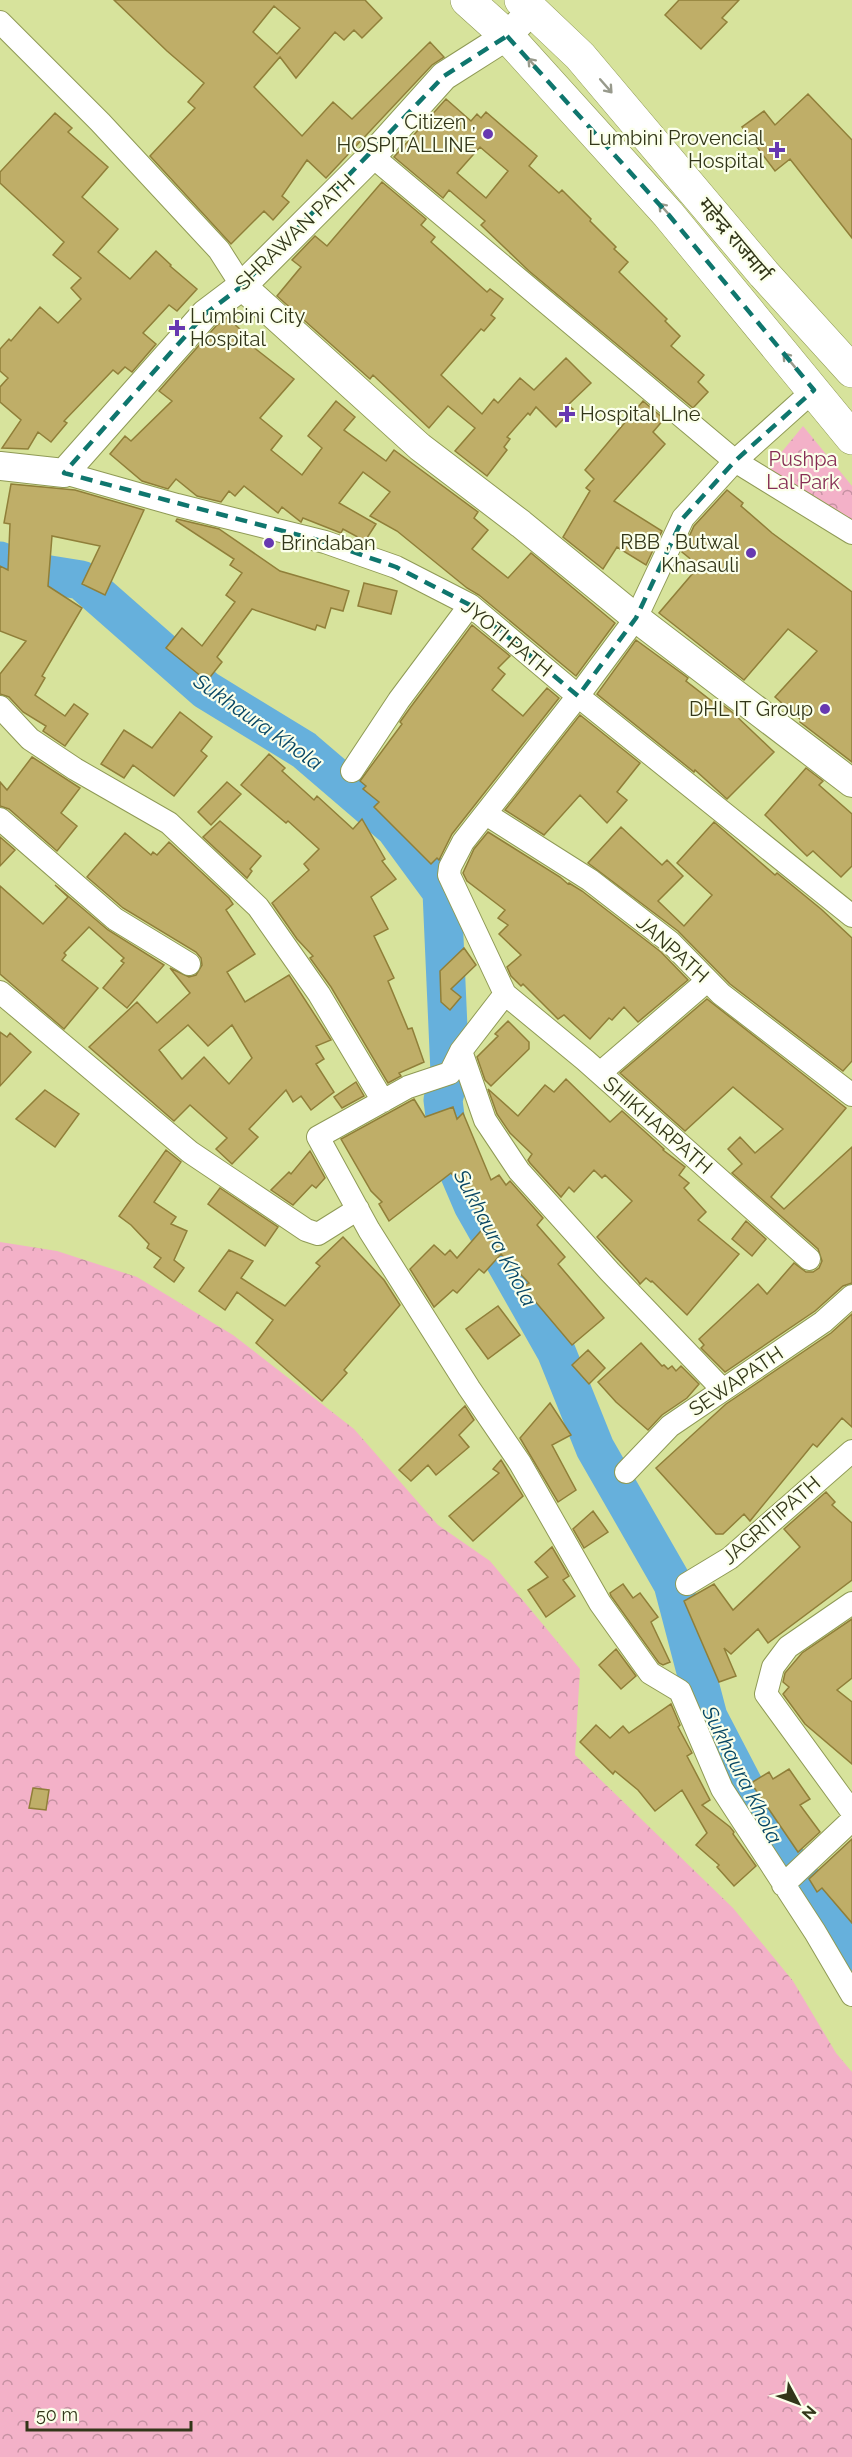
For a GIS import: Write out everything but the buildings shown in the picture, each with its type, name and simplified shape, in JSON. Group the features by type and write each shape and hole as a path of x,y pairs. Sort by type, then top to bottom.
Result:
{"highway":[{"path":"467,0 507,36 668,214 852,438"},
{"name":"महेन्द्र राजमार्ग","path":"526,5 580,56 764,274 852,371"}],"street":[{"name":"SHRAWAN PATH","path":"64,473 205,314 242,286 372,156 444,76 507,36 526,5"},
{"path":"0,22 100,122 219,250 242,286 420,447 521,524 636,618 852,783"},
{"path":"372,156 735,461 852,533"},
{"path":"814,390 735,461 683,518 636,618 463,842 450,867 449,875 506,994 461,1051 450,1073 408,1087 318,1137 369,1230 469,1388 520,1463 600,1603 651,1673 680,1691 722,1789 815,1932 852,1995"},
{"path":"0,472 64,473"},
{"name":"JYOTI PATH","path":"64,473 177,505 325,542 396,567 470,604 578,696 852,916"},
{"path":"352,771 399,700 470,604"},
{"path":"0,707 30,739 75,770 169,824 258,907 320,994 383,1101"},
{"name":"JANPATH","path":"486,814 590,880 670,942 721,994 852,1095"},
{"path":"0,819 115,919 189,964"},
{"path":"600,1073 707,981"},
{"path":"0,992 190,1152 306,1230 318,1234 358,1209"},
{"name":"SHIKHARPATH","path":"506,994 600,1073 808,1259"},
{"path":"461,1051 485,1120 519,1171 610,1272 723,1390"},
{"name":"SEWAPATH","path":"626,1472 669,1426 823,1322 852,1296"},
{"name":"JAGRITIPATH","path":"687,1584 730,1558 852,1451"},
{"path":"852,1604 788,1647 773,1667 766,1694 852,1812"},
{"path":"783,1885 852,1821"}],"highlighted area":[{"path":"507,36 668,214 814,390 735,461 683,518 636,618 578,696 470,605 396,567 325,542 64,473 205,314 242,286 444,76"}],"green space":[{"name":"Pushpa Lal Park","path":"803,426 852,486 852,537 762,476"},
{"path":"0,1242 57,1251 137,1277 233,1335 354,1429 438,1525 490,1561 580,1669 575,1755 733,1908 793,1981 836,2053 852,2072 852,2457 0,2457"}],"waterway":[{"name":"Sukhaura Khola","path":"0,561 25,571 81,580 206,690 304,750 395,828 442,892 450,1073 443,1100 449,1149 473,1205 556,1351 595,1448 673,1584 708,1717 772,1840 825,1912 852,1965"}],"place":[{"name":"Citizen , HOSPITALLINE","path":"488,134"},
{"name":"Lumbini Provencial Hospital","path":"777,150"},
{"name":"Lumbini City Hospital","path":"177,328"},
{"name":"Hospital LIne","path":"567,414"},
{"name":"Brindaban","path":"269,543"},
{"name":"RBB , Butwal Khasauli","path":"751,553"},
{"name":"DHL IT Group","path":"825,709"}]}
